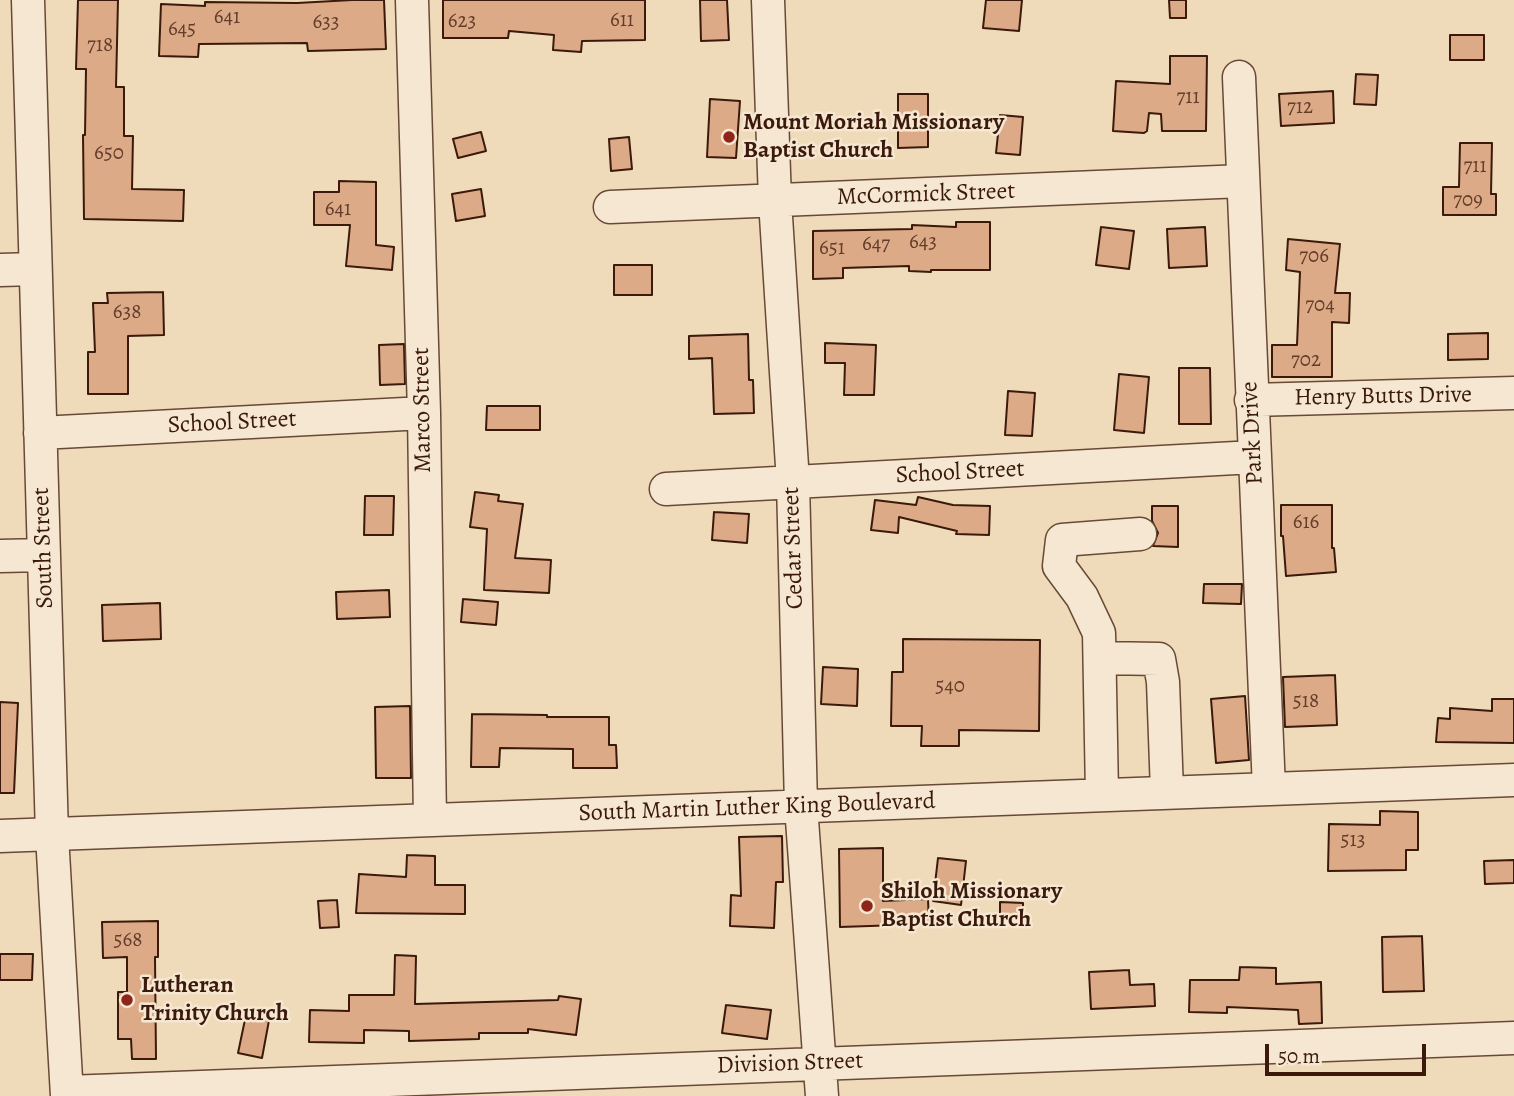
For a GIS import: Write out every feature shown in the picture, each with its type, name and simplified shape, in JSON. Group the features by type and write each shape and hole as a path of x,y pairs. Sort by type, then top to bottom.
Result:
{"street":[{"name":"South Street","path":"28,0 52,835 67,1094"},
{"name":"Marco Street","path":"412,0 424,413 430,820"},
{"name":"Cedar Street","path":"768,0 775,201 793,482 801,806 822,1096"},
{"name":"Park Drive","path":"1239,77 1269,789"},
{"name":"McCormick Street","path":"610,207 1243,181"},
{"path":"0,270 36,269"},
{"name":"Henry Butts Drive","path":"1251,400 1514,393"},
{"name":"School Street","path":"40,433 424,413"},
{"name":"School Street","path":"666,489 1254,457"},
{"path":"1102,795 1099,633 1082,597 1059,566 1062,540 1140,534"},
{"path":"0,556 44,555"},
{"path":"1100,658 1159,659 1163,682 1167,792"},
{"name":"South Martin Luther King Boulevard","path":"0,836 1514,780"},
{"name":"Division Street","path":"67,1094 1514,1038"}],"building":[{"path":"78,0 118,0 116,87 124,87 124,136 133,136 132,189 184,190 183,221 84,219 83,135 86,69 76,69"},
{"path":"384,0 386,49 308,51 307,43 199,44 198,57 159,56 161,4 205,6 205,2 297,3"},
{"path":"443,0 645,0 645,40 582,41 581,52 553,50 554,35 509,31 508,38 443,38"},
{"path":"700,0 727,0 729,40 701,41"},
{"path":"986,0 1022,0 1019,31 983,28"},
{"path":"1169,0 1186,0 1186,18 1170,18"},
{"path":"1450,35 1484,35 1484,60 1450,60"},
{"path":"1170,56 1207,56 1206,131 1162,131 1161,114 1149,113 1147,131 1144,133 1113,131 1116,81 1170,84"},
{"path":"1356,74 1378,75 1376,105 1354,104"},
{"path":"1333,91 1334,123 1281,126 1279,94"},
{"path":"898,94 928,94 928,147 898,148"},
{"path":"710,99 740,101 736,158 707,157"},
{"path":"1000,115 1023,117 1020,155 996,153"},
{"path":"481,132 486,151 458,158 453,139"},
{"path":"629,137 632,169 611,171 609,139"},
{"path":"1460,143 1492,143 1491,194 1496,194 1496,215 1443,215 1443,187 1459,187"},
{"path":"339,181 376,182 376,245 394,247 392,270 346,266 350,225 314,225 314,192 339,192"},
{"path":"481,189 485,216 456,221 452,194"},
{"path":"956,222 990,222 990,270 909,271 909,266 843,268 843,278 813,279 813,231 912,229 912,225 956,227"},
{"path":"1101,227 1134,231 1129,269 1096,265"},
{"path":"1205,227 1207,266 1169,268 1167,229"},
{"path":"1288,239 1340,244 1335,293 1350,293 1349,323 1332,322 1332,377 1272,377 1272,345 1297,345 1300,272 1286,270"},
{"path":"614,265 652,265 652,295 614,295"},
{"path":"163,292 164,335 128,336 128,394 88,394 88,352 95,352 93,303 108,303 107,293"},
{"path":"1488,333 1488,359 1448,360 1448,334"},
{"path":"748,334 749,380 753,380 754,413 714,414 712,358 689,359 689,336"},
{"path":"825,343 876,345 874,395 844,395 845,363 825,363"},
{"path":"404,344 405,384 380,385 379,345"},
{"path":"1179,368 1210,368 1211,424 1179,424"},
{"path":"1119,374 1149,377 1144,433 1114,430"},
{"path":"1008,391 1035,393 1032,436 1005,435"},
{"path":"487,406 540,406 540,430 486,430"},
{"path":"475,492 499,495 498,501 523,504 515,558 551,560 549,593 484,590 487,529 470,527"},
{"path":"365,496 394,496 393,535 364,535"},
{"path":"918,497 953,505 990,506 989,535 956,534 957,531 899,517 898,533 871,530 875,500 916,505"},
{"path":"1281,505 1332,505 1332,548 1336,572 1286,576 1281,536"},
{"path":"1152,506 1178,506 1178,547 1153,546 1158,533 1152,521"},
{"path":"714,512 749,514 747,543 712,540"},
{"path":"1204,584 1242,584 1241,604 1203,603"},
{"path":"389,590 390,617 337,619 336,592"},
{"path":"463,599 498,602 496,625 461,622"},
{"path":"160,603 161,639 103,641 102,605"},
{"path":"903,639 1040,640 1039,731 959,730 959,746 921,746 922,726 891,726 892,672 903,672"},
{"path":"823,667 858,669 857,706 821,704"},
{"path":"1335,675 1337,725 1285,727 1283,677"},
{"path":"1245,696 1249,760 1216,763 1211,699"},
{"path":"1492,699 1514,699 1514,743 1436,742 1438,718 1450,719 1450,708 1492,711"},
{"path":"0,702 18,703 14,793 0,793"},
{"path":"410,706 411,778 376,778 375,707"},
{"path":"472,714 609,717 609,745 616,745 617,768 573,768 573,749 500,748 499,767 471,767"},
{"path":"1380,811 1418,812 1418,850 1406,850 1406,870 1328,871 1329,824 1380,825"},
{"path":"782,836 783,882 776,882 774,928 730,926 731,895 741,896 739,837"},
{"path":"883,848 883,901 928,899 929,924 840,927 839,849"},
{"path":"407,855 435,856 435,885 465,885 465,914 356,913 359,874 406,877"},
{"path":"938,858 966,861 961,905 933,901"},
{"path":"1514,860 1514,883 1485,884 1484,861"},
{"path":"337,900 339,927 320,928 318,901"},
{"path":"1000,902 1023,903 1023,920 1000,919"},
{"path":"158,921 158,957 155,957 156,1059 132,1059 131,1039 118,1039 118,992 127,992 127,957 103,958 102,922"},
{"path":"1422,936 1424,991 1383,992 1382,937"},
{"path":"0,954 33,954 32,980 0,980"},
{"path":"395,955 416,956 415,1004 558,1000 559,996 581,999 576,1035 528,1029 528,1033 479,1033 479,1039 409,1041 409,1031 364,1030 364,1043 309,1042 310,1010 349,1011 349,995 394,995"},
{"path":"1240,967 1276,968 1276,984 1321,982 1322,1023 1299,1024 1298,1010 1227,1007 1227,1013 1189,1012 1190,980 1239,980"},
{"path":"1129,970 1130,985 1154,984 1155,1006 1091,1009 1089,972"},
{"path":"726,1005 771,1010 767,1039 722,1033"},
{"path":"247,1010 270,1015 262,1058 238,1053"}],"place":[{"name":"Mount Moriah Missionary Baptist Church","path":"729,137"},
{"name":"Shiloh Missionary Baptist Church","path":"867,906"},
{"name":"Lutheran Trinity Church","path":"127,1000"}]}
